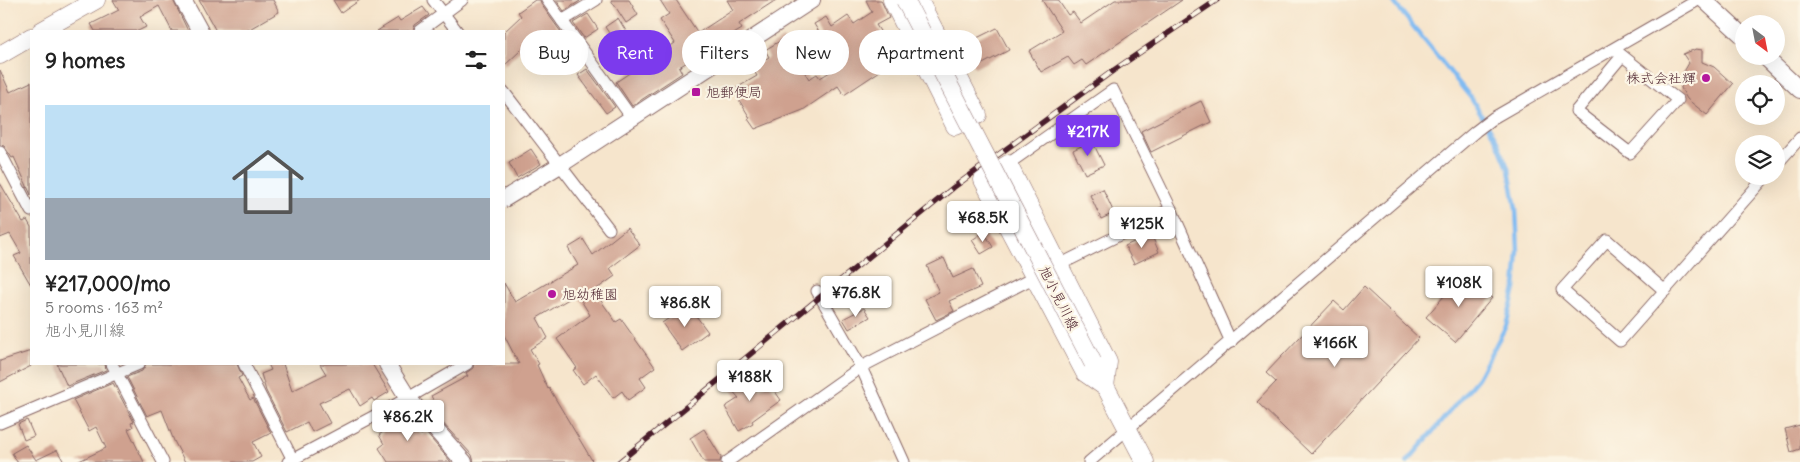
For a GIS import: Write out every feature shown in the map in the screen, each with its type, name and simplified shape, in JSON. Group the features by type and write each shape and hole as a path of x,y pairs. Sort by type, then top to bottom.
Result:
{"main road":[{"path":"43,30 96,0"},
{"path":"892,0 955,126 978,115 919,0"},
{"name":"旭小見川線","path":"905,0 1145,462"},
{"path":"0,55 30,38"},
{"path":"1008,164 1108,362 1106,387 1085,373 983,180 1008,164"}],"street":[{"path":"183,0 199,30"},
{"path":"433,0 456,30"},
{"path":"421,30 462,0"},
{"path":"547,0 632,118"},
{"path":"562,21 596,0"},
{"path":"505,198 560,165 812,0"},
{"path":"1089,462 1493,118 1618,52 1698,0"},
{"path":"1704,0 1735,29"},
{"path":"1618,52 1678,100 1630,153 1576,111 1618,52"},
{"path":"1774,65 1800,90"},
{"path":"1008,164 1113,90 1171,209 1231,342"},
{"path":"505,93 609,229"},
{"path":"1785,155 1800,138"},
{"path":"0,152 30,209"},
{"path":"1665,291 1607,240 1562,290 1620,341 1665,291 1758,185"},
{"path":"1059,265 1171,209"},
{"path":"727,462 861,367 1035,277"},
{"path":"817,290 861,367 904,462"},
{"path":"0,423 115,368 133,365"},
{"path":"244,365 291,461 465,365"},
{"path":"388,365 408,398 464,462"},
{"path":"115,368 163,462"}],"building":[{"path":"113,0 173,0 188,30 171,30 159,6 140,17 146,27 140,30 94,30 91,24 119,10"},
{"path":"199,0 273,0 279,12 248,30 215,30"},
{"path":"333,0 360,0 341,13"},
{"path":"535,0 540,0 559,30 520,30 520,51 505,65 505,31 521,16 518,12"},
{"path":"556,0 579,0 580,1 564,11"},
{"path":"611,0 629,0 638,15 626,23"},
{"path":"660,0 676,0 696,30 682,30 682,65 679,67 682,73 632,106 616,82 626,75 672,75 672,45 675,43 672,38 672,30 667,30 660,20 669,14"},
{"path":"727,0 776,0 739,24 742,29 703,30 733,10"},
{"path":"866,0 881,0 889,18 876,25 879,30 859,30 859,75 874,75 844,95 838,86 803,110 755,129 733,90 756,75 767,75 767,58 769,57 767,49 777,43 777,75 806,75 809,79 815,75 820,78 825,75 849,75 849,30 818,30 814,24 826,17 832,27 848,16 854,24 872,12"},
{"path":"1042,0 1058,0 1068,15 1073,12 1081,23 1115,0 1182,0 1086,65 1082,60 1074,65 1068,57 1041,72 1029,51 1062,31"},
{"path":"423,7 429,15 415,25 413,30 379,30 398,18 400,21"},
{"path":"588,14 598,29 588,35 588,30 578,30 573,23"},
{"path":"618,18 625,30 607,30 605,27"},
{"path":"997,28 1009,50 982,64 982,36"},
{"path":"1696,49 1702,50 1702,62 1714,67 1733,84 1707,115 1687,99 1681,88 1682,75 1689,63 1683,54"},
{"path":"0,70 10,92 30,82 30,193 14,157 12,158 4,146 0,145"},
{"path":"588,70 615,107 606,113 578,75 588,75"},
{"path":"1201,101 1211,122 1151,152 1141,131"},
{"path":"1092,141 1104,165 1085,174 1073,150"},
{"path":"531,149 541,164 517,178 509,163"},
{"path":"0,183 23,222 27,220 30,225 30,283 14,256 21,253 10,234 0,238"},
{"path":"1103,189 1114,213 1101,219 1090,195"},
{"path":"627,228 640,245 610,268 615,276 594,291 616,322 621,319 655,367 640,378 646,387 628,400 622,391 613,398 596,374 583,384 573,370 577,368 557,339 590,315 577,294 537,318 548,338 530,349 539,364 537,365 548,389 593,462 474,462 472,455 439,419 437,414 440,412 431,396 468,376 466,373 473,368 474,365 519,364 505,337 505,285 515,302 578,265 568,248 583,239 593,255"},
{"path":"984,232 993,247 981,254 972,240"},
{"path":"1151,234 1159,252 1134,264 1125,246"},
{"path":"944,258 953,278 973,269 981,287 949,301 954,311 936,320 925,299 939,292 927,266"},
{"path":"1463,274 1492,298 1455,342 1426,317"},
{"path":"1364,287 1419,338 1311,454 1257,402 1276,382 1266,373 1334,301 1344,310"},
{"path":"688,305 708,332 682,351 662,323"},
{"path":"864,308 870,317 849,329 843,319"},
{"path":"30,351 31,366 0,382 0,361"},
{"path":"57,365 105,365 106,370 67,386"},
{"path":"145,365 237,365 242,376 238,378 250,400 253,398 271,433 253,442 261,457 252,462 185,462 174,441 162,410 147,416 127,377 142,371"},
{"path":"268,365 283,365 292,391 326,374 321,365 373,365 389,392 374,401 372,398 360,406 350,389 319,403 330,423 312,432 307,422 287,432 266,391 261,374 271,370"},
{"path":"746,373 760,389 769,383 781,400 752,421 753,423 739,431 725,407 739,398 730,388"},
{"path":"113,383 134,422 131,423 133,427 128,429 144,462 77,462 106,448 96,427 89,431 73,400"},
{"path":"405,410 421,435 425,432 451,462 388,462 379,448 384,444 379,435 383,432 379,426"},
{"path":"27,420 34,436 24,440 18,424"},
{"path":"1800,425 1800,449 1791,452 1785,429"},
{"path":"704,429 721,457 720,462 704,462 690,438"},
{"path":"26,445 36,460 57,450 64,462 17,462 12,453"}],"waterway":[{"path":"1392,0 1471,98 1496,139 1509,170 1516,209 1518,251 1515,289 1506,326 1478,378 1407,462"}],"railway":[{"path":"619,462 954,187 1114,70 1217,0"}],"place":[{"name":"株式会社輝","path":"1706,78"},
{"name":"旭郵便局","path":"696,92"},
{"name":"旭幼稚園","path":"552,294"}]}
